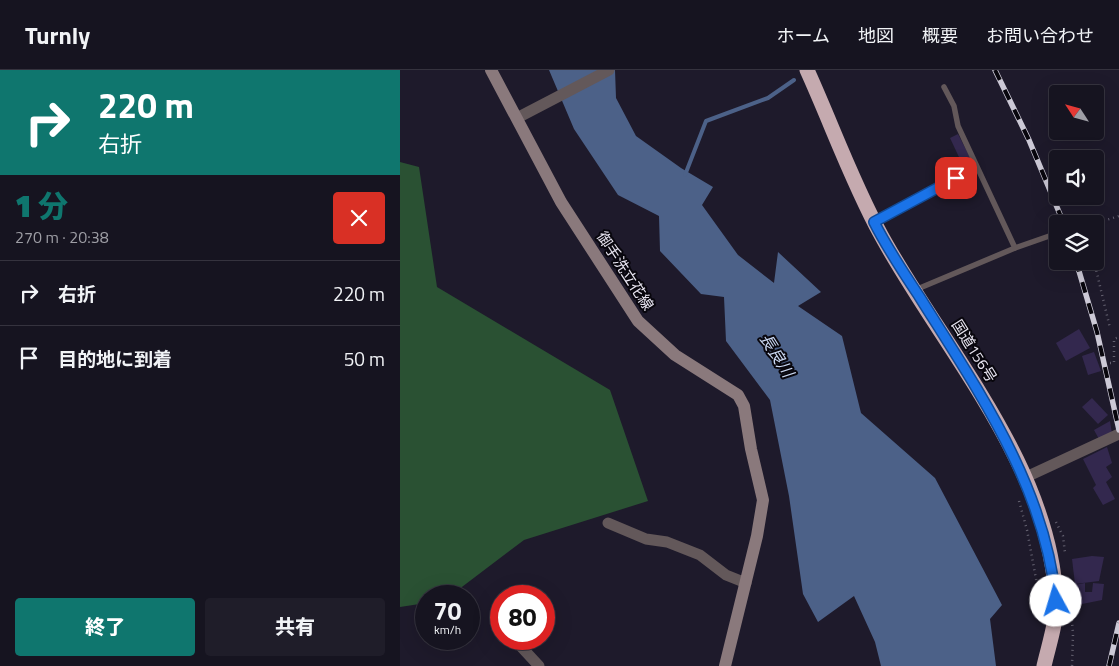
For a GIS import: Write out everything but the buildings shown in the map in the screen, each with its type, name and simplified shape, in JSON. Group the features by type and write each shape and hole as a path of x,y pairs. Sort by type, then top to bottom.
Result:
{"highway":[{"name":"国道156号","path":"807,70 852,179 874,222 992,413 1024,478 1033,501 1052,568 1056,601 1053,632 1044,666"}],"main road":[{"name":"御手洗立花線","path":"491,70 561,202 638,321 675,356 738,395 744,406 751,449 763,500 746,582 725,666"}],"street":[{"path":"517,118 609,70"},
{"path":"874,222 956,178"},
{"path":"1024,478 1119,434"},
{"path":"608,523 646,539 667,542 700,555 726,575 746,582"},
{"path":"524,650 539,666"}],"lane":[{"path":"944,87 954,106 958,126 1015,248"},
{"path":"915,290 1015,248 1049,236"}],"path":[{"path":"1104,221 1119,216"},
{"path":"1096,270 1110,328"},
{"path":"1110,363 1114,363 1114,339 1119,337"},
{"path":"1016,494 1027,530 1042,609"}],"green space":[{"path":"400,162 419,167 437,287 610,390 648,501 524,540 465,585 415,585 415,605 400,607"}],"water":[{"name":"長良川","path":"549,70 615,70 616,98 636,136 681,168 713,187 702,205 738,255 774,283 778,252 821,292 798,306 842,336 861,413 935,478 1002,605 990,619 996,666 881,666 875,642 854,596 818,622 803,594 789,496 770,400 726,341 724,297 701,294 660,251 659,216 618,195 574,129"}],"waterway":[{"path":"685,175 706,121 768,98 794,80"}],"railway":[{"path":"995,70 1029,140 1060,215"},
{"path":"1079,270 1097,332 1119,430"},
{"path":"1109,666 1119,623"}],"route":[{"path":"956,178 874,222 992,413 1024,478 1045,538 1052,568 1056,601"}]}
